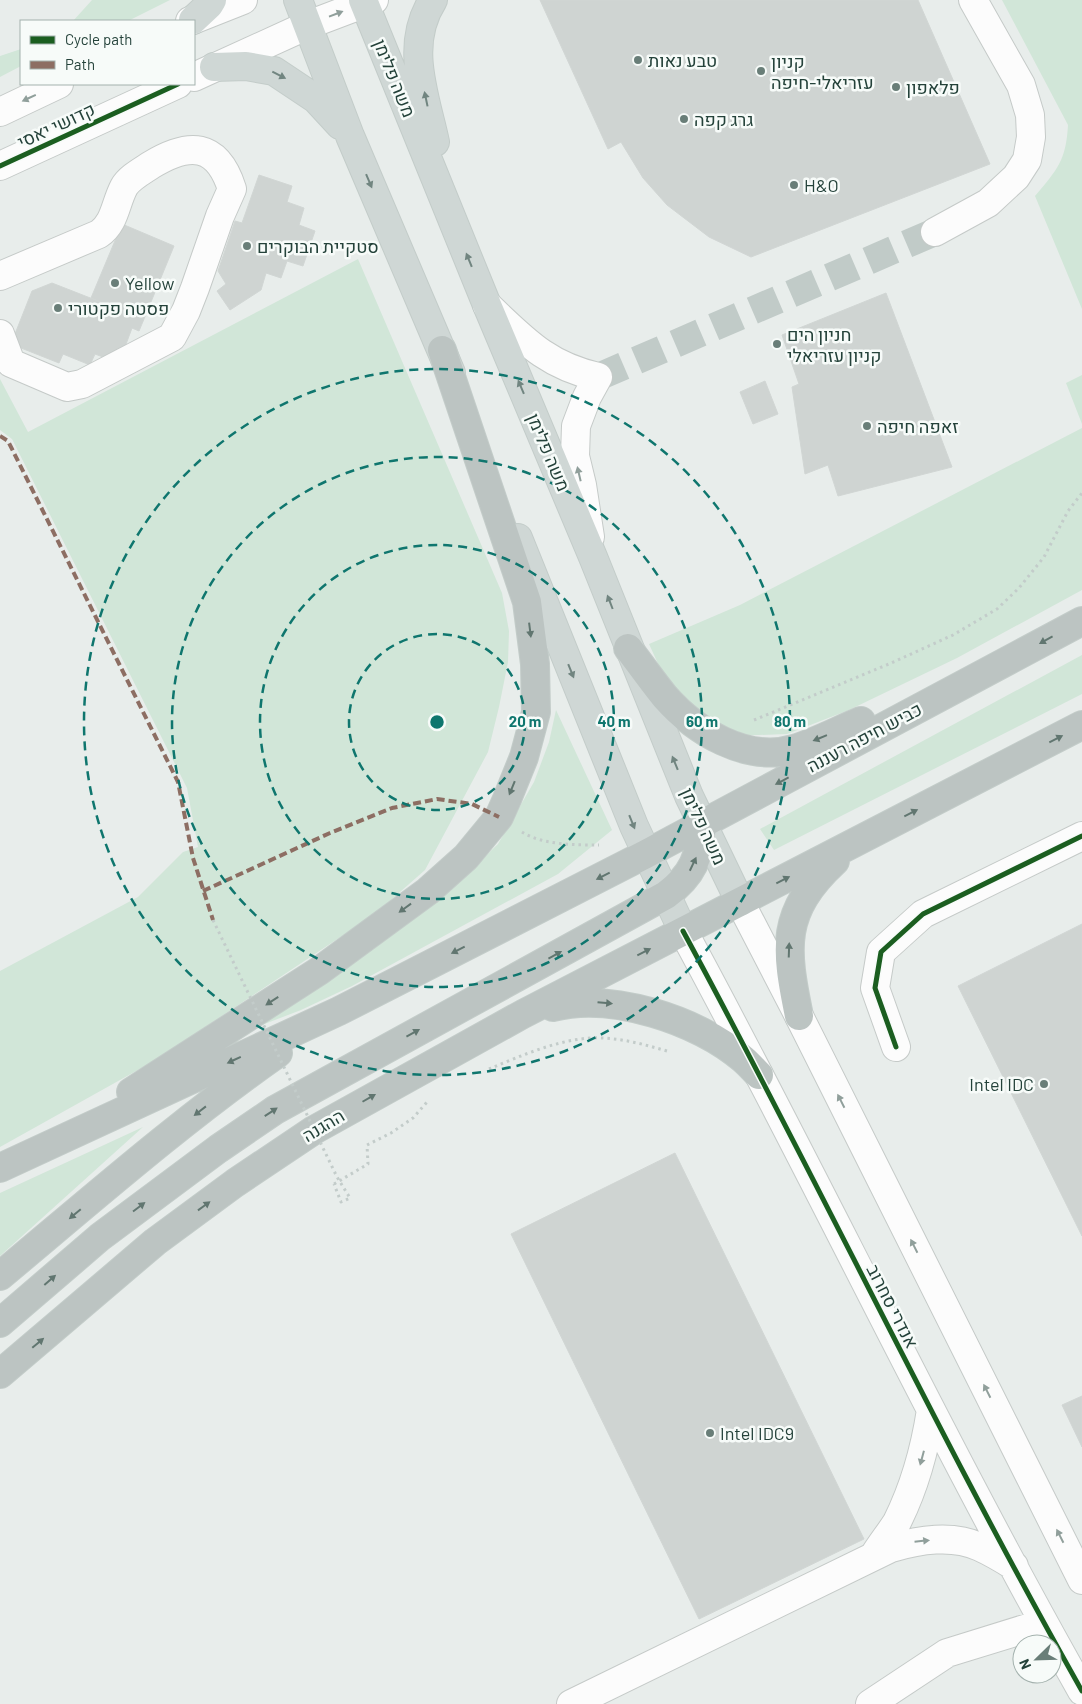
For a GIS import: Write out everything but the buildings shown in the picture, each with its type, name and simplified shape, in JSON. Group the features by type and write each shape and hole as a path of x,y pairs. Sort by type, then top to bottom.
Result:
{"highway":[{"path":"44,1148 327,965 428,891 466,857 499,816 524,757 536,712 535,664 527,602 442,350"},
{"name":"כביש חיפה רעננה","path":"646,854 1082,621"},
{"path":"628,648 665,697 692,723 714,737 758,752 793,750 1011,660"},
{"path":"683,931 1082,725"},
{"path":"0,1323 100,1237 218,1149 275,1110 666,895 680,884 691,871 701,841 702,824"},
{"path":"799,1016 791,979 788,953 791,928 799,907 820,874 868,836"},
{"path":"0,1168 339,1011 646,854"},
{"name":"ההגנה","path":"0,1374 155,1242 235,1183 314,1130 522,1014 683,931"},
{"path":"522,1014 585,1001 615,1004 648,1011 670,1018 708,1036 743,1059 759,1075"},
{"path":"0,1276 165,1138 244,1077 339,1011"}],"main road":[{"path":"192,20 209,6 212,0"},
{"path":"298,0 350,136 442,350 646,854"},
{"path":"433,0 420,28 417,50 418,64 451,214"},
{"name":"משה פלימן","path":"367,1 487,305 593,557 628,648 702,824 740,902"},
{"path":"204,72 246,66 274,72 316,99 350,136"},
{"name":"אנדרי סחרוב","path":"646,854 683,931"}],"street":[{"path":"192,20 243,0"},
{"path":"934,232 988,203 1016,177 1027,160 1031,137 1030,115 1021,85 973,0"},
{"path":"204,72 308,25 367,1"},
{"name":"קדושי יאסי","path":"0,112 57,85"},
{"name":"קדושי יאסי","path":"0,166 176,85"},
{"path":"0,276 107,229 124,186 138,173 174,153 188,149 206,152 220,162 227,174 232,189 189,303 172,337 82,384 67,387 12,363 0,334"},
{"path":"487,305 530,346 548,358 571,369 598,377 587,397 576,426 575,456 582,485 593,557"},
{"path":"896,1047 875,988 881,952 923,914 1082,836"},
{"path":"740,902 1080,1574"},
{"name":"אנדרי סחרוב","path":"683,931 931,1410 1082,1691"},
{"path":"875,1554 896,1522 916,1476 926,1443 931,1410"},
{"path":"571,1704 875,1554 891,1548 917,1541 962,1541 979,1546 1014,1566"},
{"path":"870,1704 948,1653 1044,1623"}],"path":[{"path":"714,737 889,664 953,635 997,609 1019,588 1044,557 1068,511 1082,493"},
{"path":"499,816 530,837 572,846 608,845"},
{"path":"213,920 337,1177 350,1198 341,1202 334,1184 368,1164 367,1145 391,1133 413,1118 432,1096"},
{"path":"487,1069 523,1055 572,1040 602,1038 636,1042 667,1051"}],"green space":[{"path":"92,0 170,0 130,20 74,20"},
{"path":"1002,0 1082,0 1082,309 1035,196 1055,171 1063,156 1068,125"},
{"path":"20,49 20,67 0,77 0,56"},
{"path":"358,259 502,593 509,631 508,662 488,752 425,870 375,914 154,1061 0,1147 0,971 138,897 183,852 198,847 187,788 12,439 0,430 0,379 28,432"},
{"path":"1082,375 1082,424 1066,383"},
{"path":"1082,428 1082,590 957,658 849,710 787,734 733,736 692,712 665,679 649,644 740,605"},
{"path":"1082,655 1082,694 774,850 760,829"},
{"path":"556,710 612,830 558,874 352,986 301,1010 249,1030 350,966 449,891 498,844 534,782 549,742"},
{"path":"143,1127 0,1256 0,1193"}],"tunnel":[{"path":"598,377 935,232"}],"marked path":[{"path":"0,436 8,441 178,782 193,858 213,920"},
{"path":"203,891 330,833 392,808 437,799 472,804 499,817"}],"cycle path":[{"path":"0,166 176,85"},
{"path":"896,1047 875,988 881,952 923,914 1082,836"},
{"path":"683,931 979,1502 1082,1691"}],"place":[{"name":"טבע נאות","path":"638,60"},
{"name":"קניון עזריאלי-חיפה","path":"761,71"},
{"name":"פלאפון","path":"896,87"},
{"name":"גרג קפה","path":"684,119"},
{"name":"H&O","path":"794,185"},
{"name":"סטקיית הבוקרים","path":"247,246"},
{"name":"Yellow","path":"115,283"},
{"name":"פסטה פקטורי","path":"58,308"},
{"name":"חניון הים קניון עזריאלי","path":"777,344"},
{"name":"זאפה חיפה","path":"867,426"},
{"name":"Intel IDC","path":"1044,1084"},
{"name":"Intel IDC9","path":"710,1433"}]}
